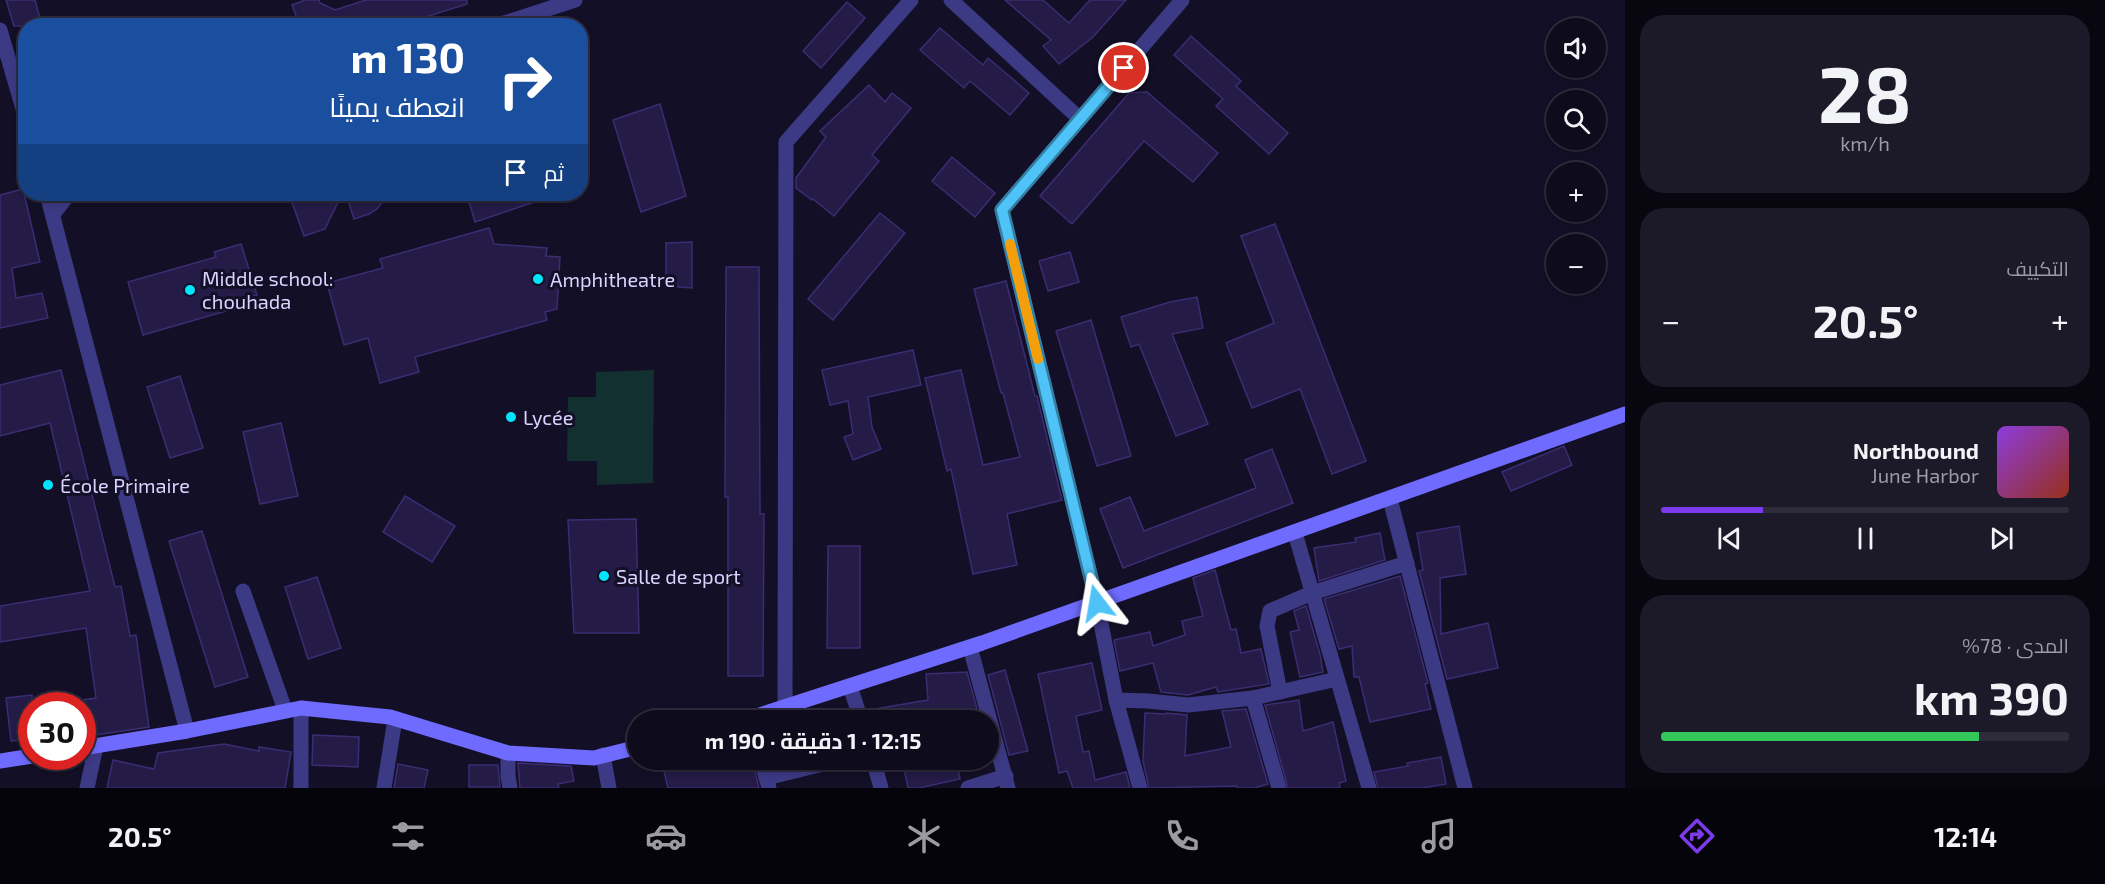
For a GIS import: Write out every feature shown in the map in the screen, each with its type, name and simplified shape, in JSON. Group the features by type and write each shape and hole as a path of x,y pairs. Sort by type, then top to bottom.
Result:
{"main road":[{"path":"776,710 1097,603 1625,414"},
{"path":"96,746 187,731 301,708 396,718 508,753 598,757 627,750"},
{"path":"0,761 18,758"}],"street":[{"path":"520,18 575,0"},
{"path":"784,707 786,142 911,0"},
{"path":"951,0 1080,119"},
{"path":"1140,788 1116,700 1097,603 1002,210 1182,0"},
{"path":"0,30 18,92"},
{"path":"49,201 187,731"},
{"path":"53,214 63,201"},
{"path":"1390,499 1465,788"},
{"path":"1295,533 1369,788"},
{"path":"1280,692 1266,626 1269,611 1312,593 1407,564"},
{"path":"243,591 285,710"},
{"path":"968,788 1007,782 970,647"},
{"path":"1116,700 1188,705 1253,698 1337,679"},
{"path":"850,686 858,710"},
{"path":"1253,698 1279,788"},
{"path":"301,708 301,788"},
{"path":"384,788 396,718"},
{"path":"508,753 510,788"},
{"path":"598,757 599,788"},
{"path":"598,757 609,788"},
{"path":"87,788 88,770"},
{"path":"767,783 809,770"},
{"path":"876,770 881,788"}],"green space":[{"path":"654,370 653,483 597,485 597,461 567,461 568,397 596,397 596,372"}],"building":[{"path":"6,0 35,0 40,18 18,18 18,26 14,26"},
{"path":"305,0 319,0 320,3 335,10 366,0 467,0 467,4 422,18 297,18 292,5"},
{"path":"1005,0 1043,0 1069,23 1090,0 1126,0 1093,37 1059,64 1043,46 1051,40"},
{"path":"847,2 865,18 821,68 803,51"},
{"path":"940,28 983,65 988,58 1029,93 1010,115 970,81 964,88 920,50"},
{"path":"1191,36 1241,81 1236,86 1288,133 1269,154 1216,106 1223,99 1174,55"},
{"path":"869,85 885,102 892,93 911,108 872,155 879,161 834,216 796,188 796,178 826,137 820,131"},
{"path":"1147,92 1218,153 1193,182 1144,141 1072,224 1040,196 1129,93"},
{"path":"660,104 686,196 641,212 613,120"},
{"path":"952,157 995,193 975,217 932,181"},
{"path":"18,190 18,201 26,201 40,262 12,268 16,298 42,293 48,318 0,328 0,195"},
{"path":"292,201 339,201 325,229 304,236"},
{"path":"348,201 383,201 377,209 369,214 354,219"},
{"path":"469,201 537,201 475,222"},
{"path":"880,213 905,233 833,320 808,299"},
{"path":"1275,224 1366,461 1332,474 1300,389 1252,408 1226,343 1274,323 1241,236"},
{"path":"489,228 494,244 547,248 546,256 560,257 557,309 545,312 547,320 415,357 419,372 380,383 368,338 344,345 327,283 383,268 380,259"},
{"path":"692,242 692,288 666,286 666,243"},
{"path":"241,244 257,295 224,305 226,311 143,335 128,282 216,257 214,252"},
{"path":"1070,252 1079,282 1048,291 1039,261"},
{"path":"726,267 759,267 760,514 764,514 763,676 728,676 728,497 725,497"},
{"path":"1006,281 1062,500 1007,514 1017,565 973,574 951,469 947,471 925,378 961,370 983,465 1020,457 974,289"},
{"path":"1197,297 1203,328 1172,334 1208,424 1176,436 1139,344 1131,347 1121,317 1170,302"},
{"path":"1091,320 1131,456 1097,466 1056,331"},
{"path":"913,350 921,385 868,397 872,427 881,449 853,460 844,437 853,434 848,401 830,405 822,370"},
{"path":"61,370 115,587 121,586 130,636 136,635 149,727 96,735 96,692 86,628 0,642 0,606 90,591 50,423 0,436 0,385"},
{"path":"180,376 203,448 170,458 147,387"},
{"path":"281,423 298,496 260,504 243,432"},
{"path":"1564,446 1572,465 1511,491 1502,472"},
{"path":"1272,449 1293,503 1123,568 1100,509 1130,497 1144,531 1256,488 1245,460"},
{"path":"405,496 455,526 432,562 383,532"},
{"name":"Salle de sport","path":"636,519 639,633 574,633 568,520"},
{"path":"1459,526 1466,574 1440,578 1441,634 1488,623 1498,668 1447,679 1419,571 1423,570 1417,533"},
{"path":"202,531 248,677 215,687 169,541"},
{"path":"1380,533 1385,560 1319,581 1314,548 1356,542 1355,538"},
{"path":"828,546 860,546 860,648 827,648"},
{"path":"1215,570 1231,630 1236,629 1241,653 1261,649 1269,684 1218,692 1216,687 1188,695 1161,692 1153,663 1120,671 1114,640 1150,632 1153,646 1185,635 1182,621 1203,616 1193,578"},
{"path":"1400,576 1428,683 1425,684 1431,709 1370,722 1359,677 1354,677 1352,646 1339,649 1324,599"},
{"path":"317,577 341,648 308,659 285,587"},
{"path":"1306,606 1323,672 1300,677 1290,632 1299,630 1294,611"},
{"path":"1092,663 1102,710 1076,716 1083,752 1089,751 1095,780 1126,772 1130,788 1073,788 1067,771 1059,773 1038,674"},
{"path":"1005,670 1028,751 1009,755 988,675"},
{"path":"967,672 977,710 868,710 928,700 926,674"},
{"path":"18,697 18,740 11,741 6,698"},
{"path":"1299,700 1303,731 1333,722 1346,781 1339,783 1340,788 1288,788 1265,705"},
{"path":"1246,709 1268,784 1254,788 1237,788 1237,786 1149,788 1143,761 1145,713 1187,715 1185,756 1231,747 1222,711"},
{"path":"313,735 359,737 358,767 312,765"},
{"path":"224,744 259,751 259,747 291,752 285,788 107,788 113,760 154,769 158,753"},
{"path":"1441,757 1446,784 1422,788 1378,788 1374,772"},
{"path":"518,763 571,766 574,781 558,784 559,788 520,788"},
{"path":"398,764 428,770 424,788 394,788"},
{"path":"469,765 498,765 500,787 469,787"},
{"path":"664,770 755,770 759,788 668,788"},
{"path":"904,770 958,770 960,779 919,788 908,788"}],"slow traffic":[{"path":"1010,244 1038,359"}],"place":[{"name":"Amphitheatre","path":"538,279"},
{"name":"Middle school: chouhada","path":"190,290"},
{"name":"Lycée","path":"511,417"},
{"name":"École Primaire","path":"48,485"},
{"name":"Salle de sport","path":"604,576"}],"route":[{"path":"1097,603 1002,210 1124,68"}]}
